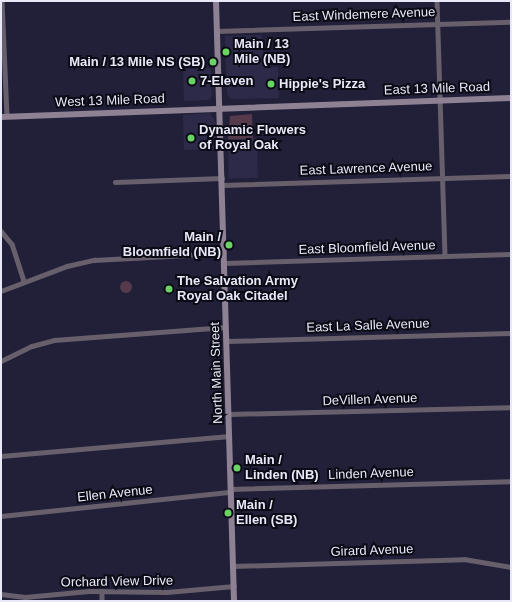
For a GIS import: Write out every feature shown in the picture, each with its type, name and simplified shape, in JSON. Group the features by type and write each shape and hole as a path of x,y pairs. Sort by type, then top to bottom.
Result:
{"main road":[{"name":"North Main Street","path":"216,1 234,601"},
{"name":"East 13 Mile Road","path":"220,107 511,98"},
{"name":"West 13 Mile Road","path":"4,116 220,107"}],"street":[{"path":"2,1 4,116"},
{"path":"437,1 445,256"},
{"name":"East Windemere Avenue","path":"217,31 511,22"},
{"name":"East Lawrence Avenue","path":"222,185 511,176"},
{"path":"115,182 222,178"},
{"path":"1,231 12,244 24,281"},
{"path":"1,291 24,281 67,266 94,260 224,253"},
{"name":"East Bloomfield Avenue","path":"224,263 511,254"},
{"path":"1,361 32,346 54,340 226,327"},
{"name":"East La Salle Avenue","path":"226,341 511,333"},
{"name":"DeVillen Avenue","path":"229,414 511,407"},
{"path":"1,456 229,436"},
{"name":"Linden Avenue","path":"231,490 511,481"},
{"name":"Ellen Avenue","path":"1,516 231,490"},
{"name":"Girard Avenue","path":"233,566 464,560 511,567"},
{"name":"Orchard View Drive","path":"1,594 25,597 102,591 167,592 234,586"},
{"path":"102,591 102,601"}],"shaded area":[{"path":"262,35 264,67 278,67 279,98 231,99 227,94 225,36"},
{"path":"211,68 212,96 209,100 184,101 183,69"},
{"path":"210,113 215,121 216,149 184,150 183,115"},
{"path":"252,114 253,139 228,139 230,116"},
{"path":"257,138 258,178 229,179 228,139"},
{"path":"128,281 131,282 131,292 124,293 121,292 120,285 121,282"}],"place":[{"name":"Main / 13 Mile (NB)","path":"226,52"},
{"name":"Main / 13 Mile NS (SB)","path":"213,62"},
{"name":"7-Eleven","path":"192,81"},
{"name":"Hippie's Pizza","path":"271,84"},
{"name":"Dynamic Flowers of Royal Oak","path":"191,138"},
{"name":"Main / Bloomfield (NB)","path":"229,245"},
{"name":"The Salvation Army Royal Oak Citadel","path":"169,289"},
{"name":"Main / Linden (NB)","path":"237,468"},
{"name":"Main / Ellen (SB)","path":"228,513"}]}
